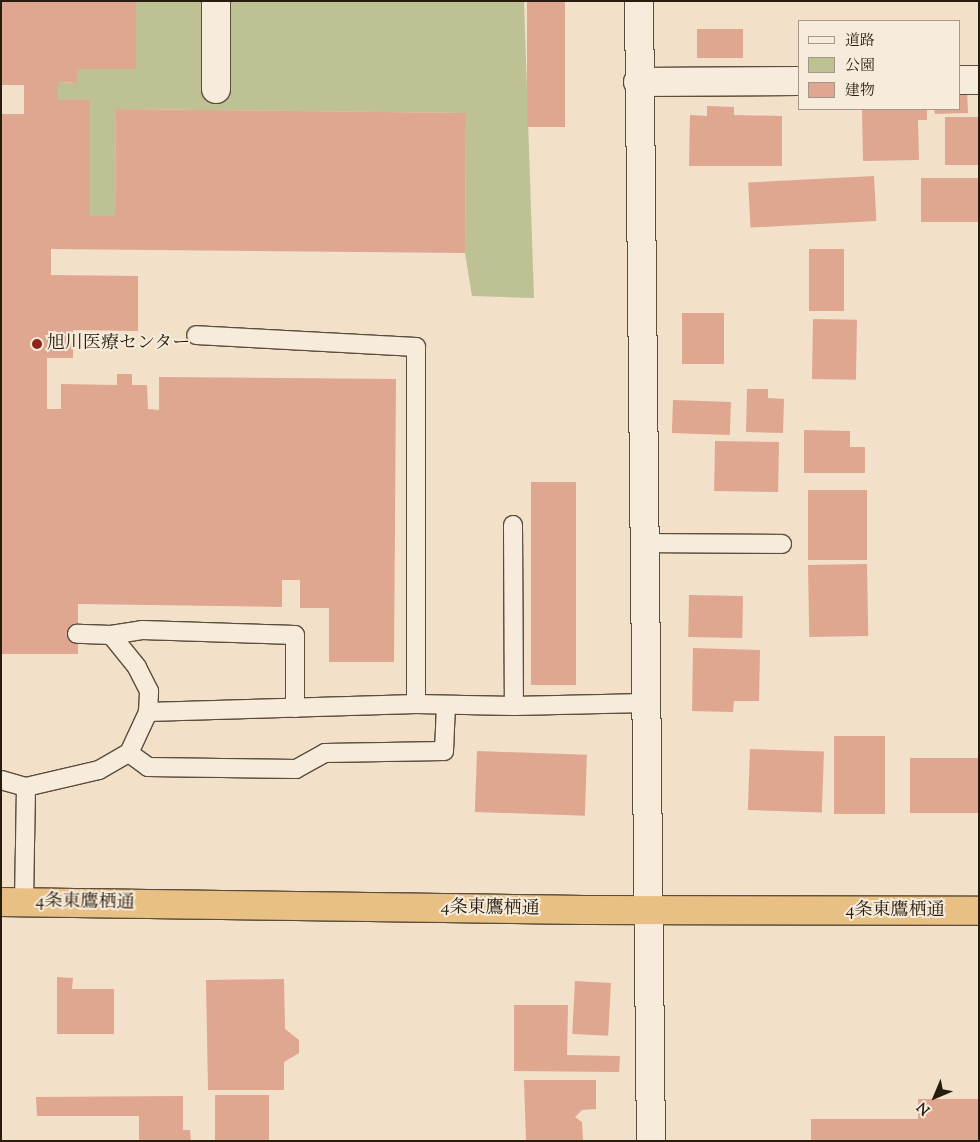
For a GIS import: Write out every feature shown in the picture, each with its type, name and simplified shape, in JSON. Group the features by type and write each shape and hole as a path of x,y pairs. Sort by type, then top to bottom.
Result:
{"highway":[{"name":"4条東鷹栖通","path":"13,902 649,910 979,911"}],"street":[{"path":"216,1 216,89"},
{"path":"640,1 638,82 651,1141"},
{"path":"960,80 979,80"},
{"path":"638,82 798,81"}],"lane":[{"path":"196,334 416,347 416,704"},
{"path":"513,525 514,706"},
{"path":"644,543 782,544"},
{"path":"77,634 111,635 142,630 295,635 295,708"},
{"path":"1,780 26,787 99,770 129,753 148,712 148,691 137,667 111,635"},
{"path":"148,712 416,704 514,706 646,704"},
{"path":"129,753 148,767 296,769 326,753 444,751 446,705"},
{"path":"13,902 26,787"}],"green space":[{"path":"136,1 524,1 534,298 472,296 465,253 466,113 116,109 115,216 90,216 90,101 58,100 58,82 77,83 77,69 136,69"}],"building":[{"name":"旭川医療センター","path":"1,1 136,1 136,69 77,69 77,83 58,82 58,100 90,100 90,216 115,216 116,109 466,113 465,253 51,249 51,275 138,276 138,331 73,330 73,358 47,358 47,409 61,409 61,384 117,385 117,374 132,374 132,385 147,385 148,409 159,410 159,377 396,379 394,662 329,662 329,608 300,608 300,580 282,580 282,607 78,604 78,654 1,654 1,114 24,114 24,85 1,85"},
{"path":"527,1 565,1 565,127 527,127"},
{"path":"697,29 743,29 743,58 697,58"},
{"path":"967,90 968,113 935,114 934,110 960,110 960,91"},
{"path":"707,106 734,107 734,115 782,116 782,166 689,166 690,115 707,116"},
{"path":"862,110 927,110 927,120 918,120 919,160 863,161"},
{"path":"945,117 979,117 979,165 945,165"},
{"path":"874,176 876,221 751,228 748,183"},
{"path":"921,178 979,178 979,222 921,222"},
{"path":"809,249 844,249 844,311 809,311"},
{"path":"682,313 724,313 724,364 682,364"},
{"path":"813,319 857,320 856,380 812,379"},
{"path":"747,389 768,389 768,398 784,399 783,433 746,432"},
{"path":"673,400 731,402 730,435 672,433"},
{"path":"804,430 850,431 850,447 865,447 865,473 804,473"},
{"path":"715,441 779,442 778,492 714,491"},
{"path":"531,482 576,482 576,685 531,685"},
{"path":"808,490 867,490 867,560 808,560"},
{"path":"867,564 868,636 809,637 808,565"},
{"path":"689,595 743,596 742,638 688,637"},
{"path":"693,648 760,650 759,701 734,701 733,712 692,711"},
{"path":"834,736 885,736 885,814 834,814"},
{"path":"750,749 824,752 822,813 748,810"},
{"path":"477,751 587,755 585,816 475,812"},
{"path":"910,758 979,758 979,813 910,813"},
{"path":"57,977 73,978 72,989 114,989 114,1034 57,1034"},
{"path":"284,979 285,1029 299,1040 299,1053 284,1062 284,1090 208,1090 206,980"},
{"path":"575,981 611,983 608,1036 572,1034"},
{"path":"514,1005 568,1005 567,1055 620,1056 619,1072 514,1071"},
{"path":"524,1080 596,1080 596,1109 582,1110 575,1117 582,1122 583,1141 526,1141"},
{"path":"215,1095 269,1095 269,1141 215,1141"},
{"path":"183,1096 183,1130 190,1130 191,1141 139,1141 139,1116 37,1116 36,1097"},
{"path":"918,1099 979,1099 979,1141 811,1141 811,1119 918,1119"}],"place":[{"name":"旭川医療センター","path":"37,344"}]}
